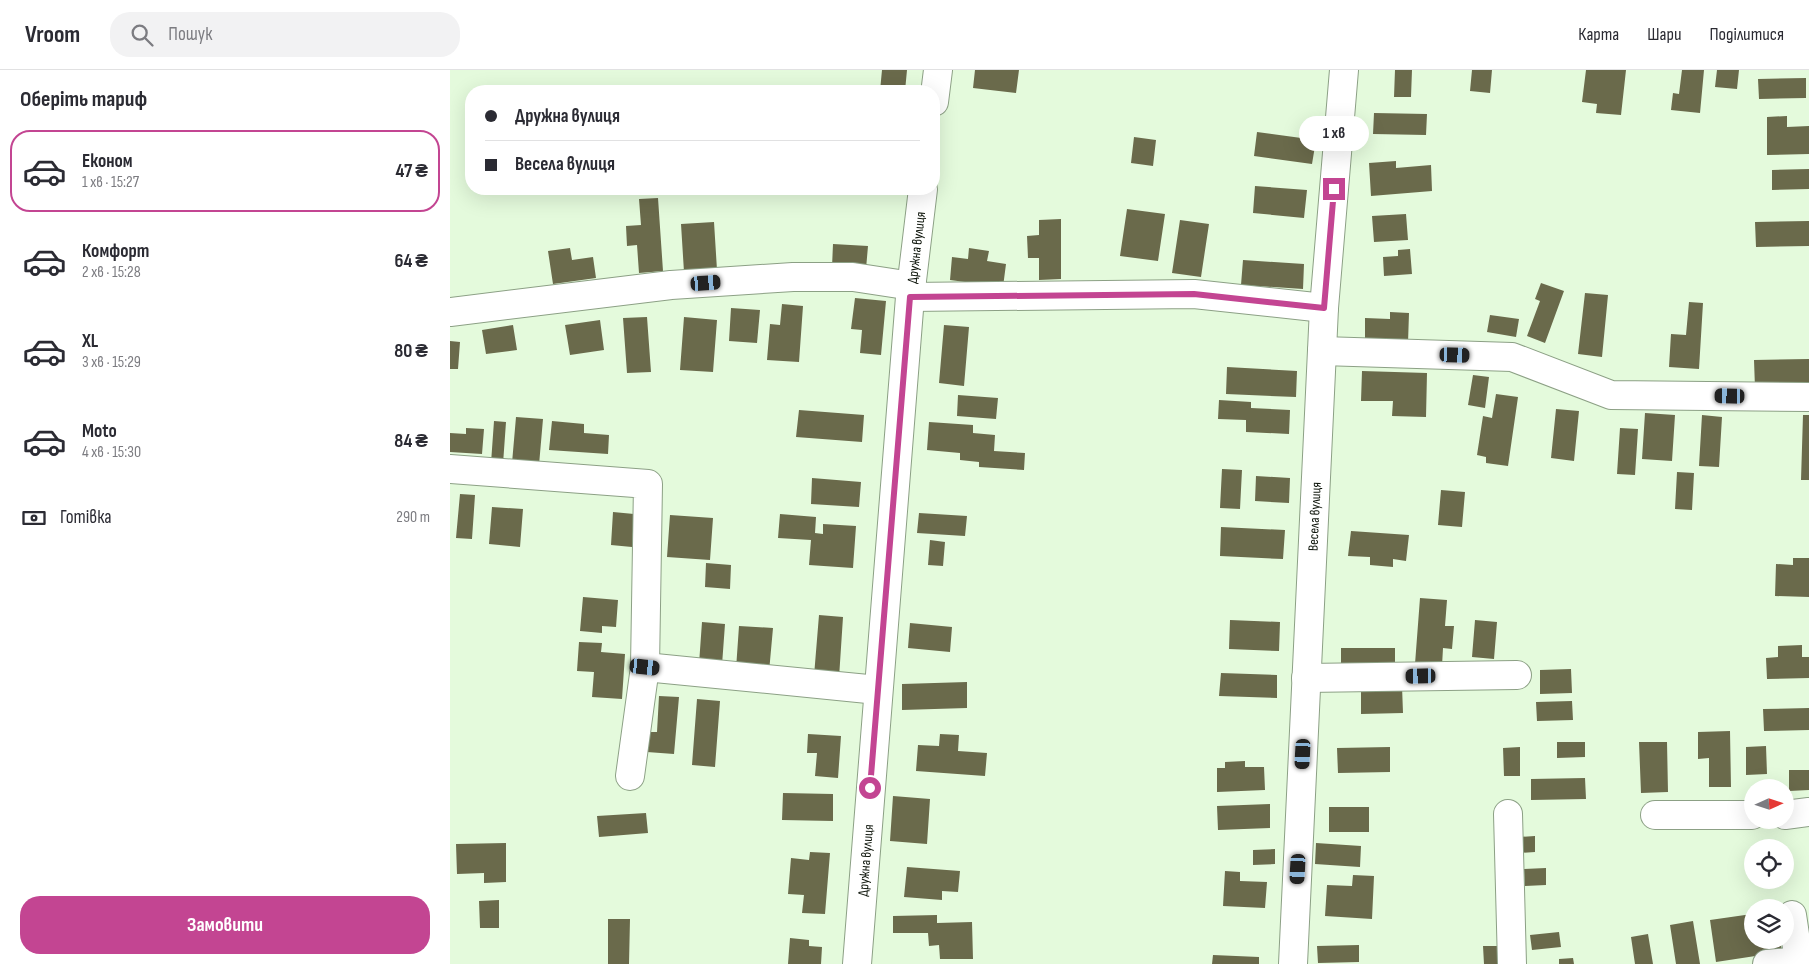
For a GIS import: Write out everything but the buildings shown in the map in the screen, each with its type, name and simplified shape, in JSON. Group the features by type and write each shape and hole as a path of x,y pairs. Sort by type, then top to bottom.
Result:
{"street":[{"path":"936,85 938,70"},
{"name":"Весела вулиця","path":"1293,964 1324,308 1344,70"},
{"name":"Дружна вулиця","path":"857,964 911,292 922,195"},
{"path":"450,312 671,285 793,277 853,277 911,292 1194,294 1324,308"},
{"path":"1322,351 1512,357 1611,395 1809,397"},
{"path":"450,469 648,484 645,667 630,776"},
{"path":"645,667 878,690"},
{"path":"1306,678 1517,675"},
{"path":"1794,814 1809,812"},
{"path":"1508,814 1512,964"},
{"path":"1655,814 1744,815"},
{"path":"1767,964 1804,960 1794,922"}],"route":[{"path":"870,788 910,297 1194,294 1324,308 1334,189"}]}
